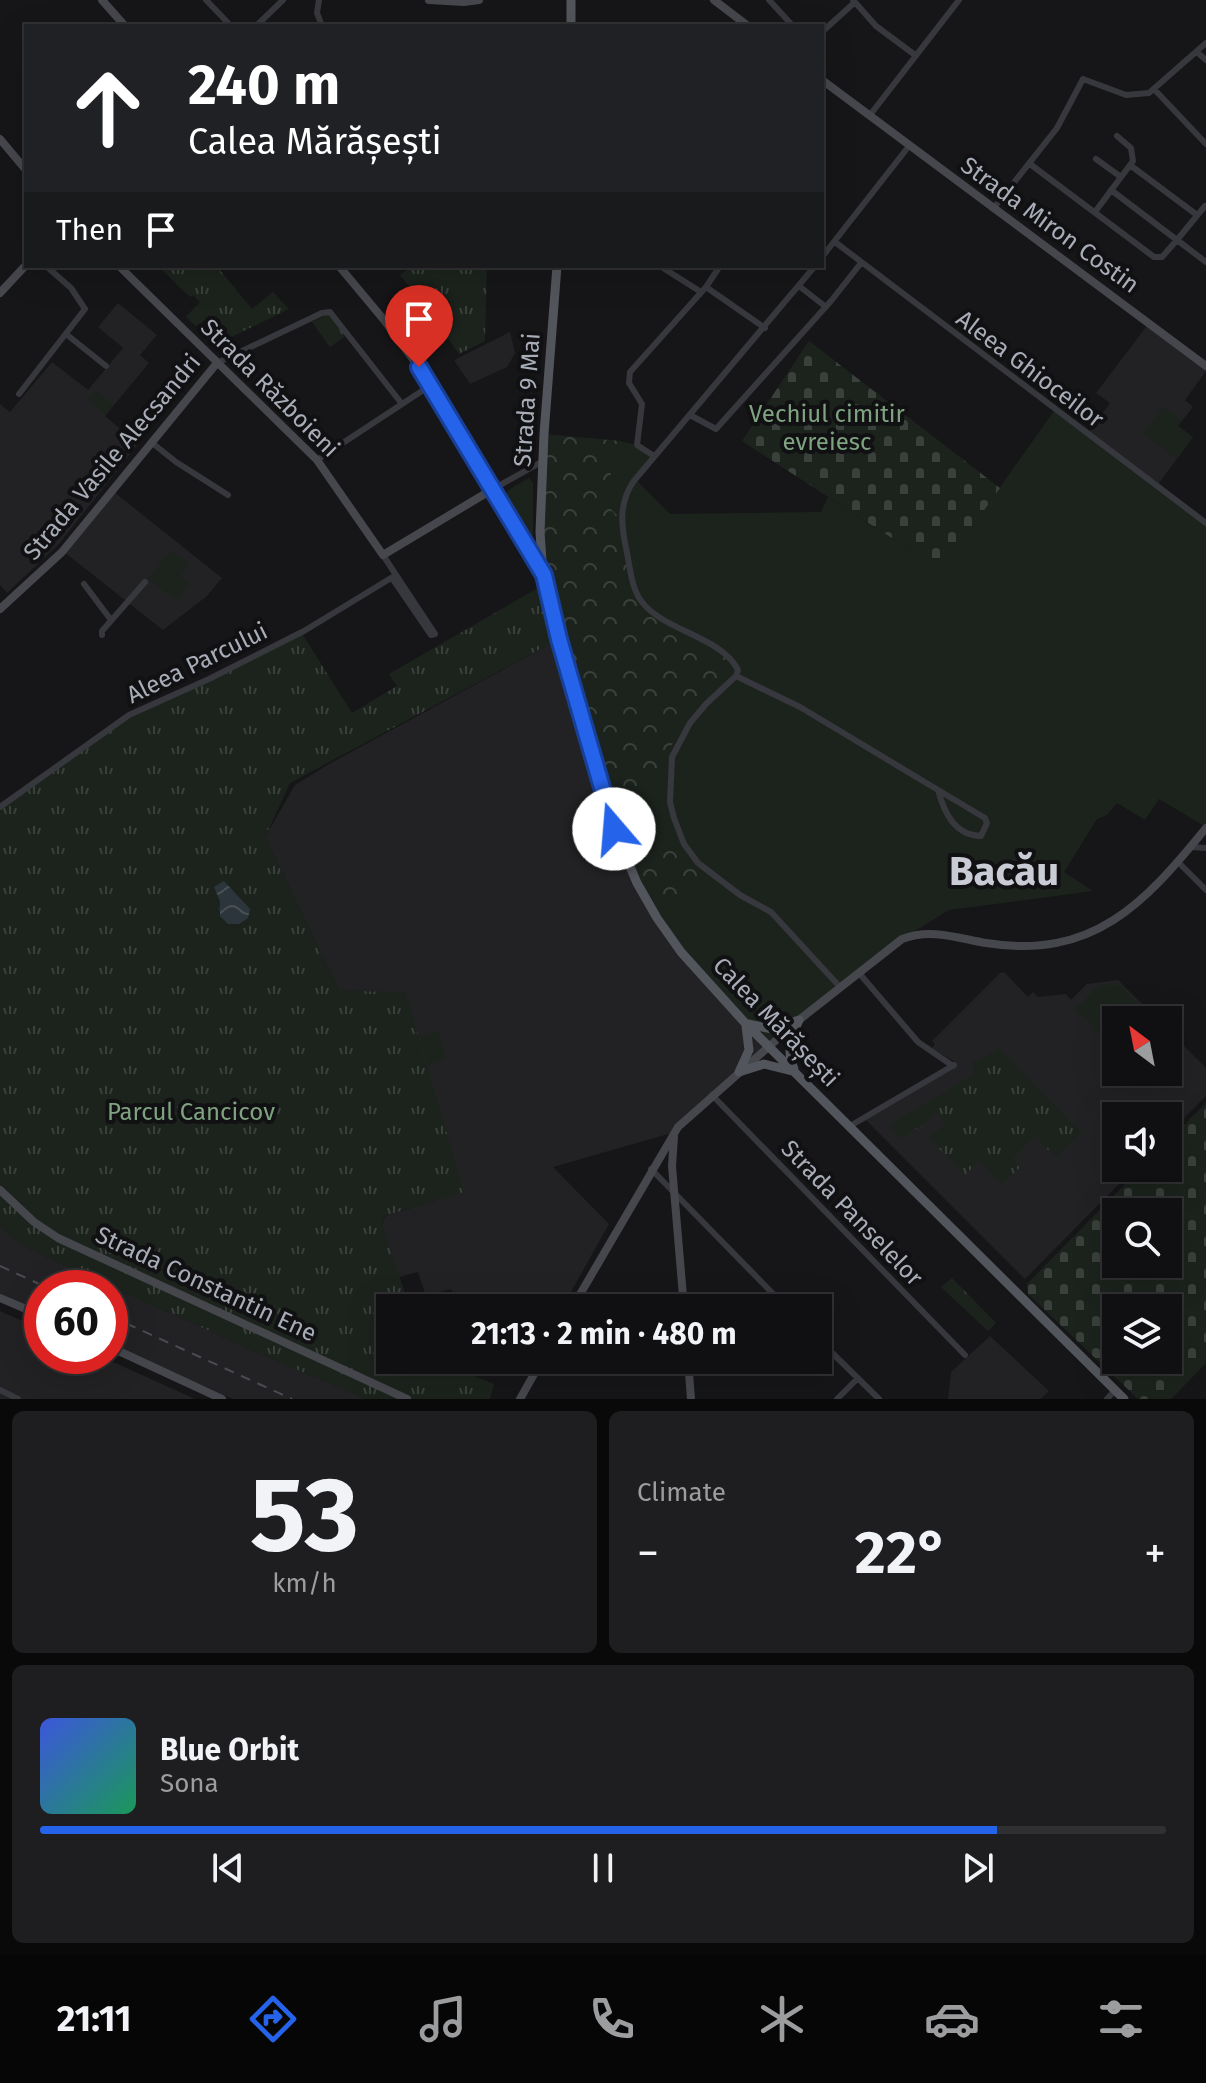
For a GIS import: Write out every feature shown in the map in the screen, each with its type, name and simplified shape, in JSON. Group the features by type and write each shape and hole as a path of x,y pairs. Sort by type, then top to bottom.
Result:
{"main road":[{"path":"571,0 571,24"},
{"name":"Strada 9 Mai","path":"544,579 540,532 557,268"},
{"name":"Calea Mărășești","path":"544,579 597,775 624,855 667,934 768,1046 1124,1399"},
{"path":"739,1072 749,1050 745,1022 772,1029 799,1020"},
{"path":"795,1072 789,1057 789,1046 799,1020"},
{"path":"739,1072 764,1064 795,1072"}],"street":[{"path":"102,0 123,24"},
{"path":"206,0 229,24"},
{"path":"258,24 283,0"},
{"path":"319,0 317,13 321,24"},
{"path":"429,0 479,0"},
{"path":"714,0 745,24"},
{"path":"769,0 791,24"},
{"path":"870,115 959,0"},
{"path":"824,30 854,1 876,26 915,55"},
{"path":"993,209 1057,128 1083,79 1137,96 1154,89 1206,43"},
{"path":"1197,52 1206,60"},
{"name":"Strada Miron Costin","path":"824,81 1206,366"},
{"path":"1154,89 1206,144"},
{"path":"1095,212 1130,165 1133,150 1117,136"},
{"path":"0,139 24,168"},
{"path":"824,255 909,146"},
{"path":"1096,159 1121,177"},
{"path":"1030,164 1154,257 1162,257 1205,206"},
{"path":"1130,165 1197,215"},
{"path":"1111,190 1206,262"},
{"name":"Aleea Ghioceilor","path":"835,242 1206,523"},
{"path":"690,415 716,429 826,307 861,263"},
{"path":"0,293 24,267"},
{"path":"19,394 85,309 71,288 48,268"},
{"name":"Strada Războieni","path":"121,268 317,460 383,555"},
{"name":"Calea Mărășești","path":"341,268 378,312 431,385 544,579"},
{"path":"664,268 765,328"},
{"path":"654,456 637,445 642,404 629,383 630,372 703,290 719,268"},
{"path":"813,268 633,482 622,506 622,529 635,588 643,603 727,655 738,670 736,676 690,723 672,757 670,802 684,844 698,863 740,895 771,912 840,987"},
{"path":"799,286 826,307"},
{"name":"Strada Vasile Alecsandri","path":"0,609 62,552 217,363 330,312 402,404"},
{"path":"66,334 106,366"},
{"path":"317,460 431,385"},
{"path":"151,442 228,495"},
{"path":"394,577 435,633 432,636 394,577 383,555 543,461"},
{"name":"Aleea Parcului","path":"0,807 129,715 304,631 394,577"},
{"path":"102,635 102,631 145,582"},
{"path":"84,584 111,620"},
{"path":"736,676 800,707 987,819 981,836 963,831 949,819 943,811 938,790"},
{"path":"580,1294 675,1132 768,1046 902,939 923,933 1026,947 1084,936 1124,915 1178,862 1206,828"},
{"path":"1191,847 1206,848"},
{"path":"1178,862 1206,890"},
{"path":"850,1126 955,1065 918,1042 859,973"},
{"name":"Strada Panselelor","path":"712,1095 965,1355"},
{"path":"675,1132 672,1157 683,1294"},
{"path":"651,1169 773,1294"},
{"name":"Strada Constantin Ene","path":"0,1190 34,1222 58,1238 407,1399"},
{"path":"0,1298 24,1308"},
{"path":"832,1353 879,1399"},
{"path":"128,1355 222,1399"},
{"path":"520,1399 534,1374"},
{"path":"689,1374 691,1399"},
{"path":"839,1399 858,1378"},
{"path":"0,1390 18,1399"},
{"path":"1107,1399 1115,1390"}],"shaded area":[{"path":"118,303 157,335 140,355 149,363 105,416 138,444 59,544 7,593 0,585 0,404 10,412 52,362 88,390 123,348 98,327"},
{"path":"1149,323 1206,366 1206,371 1185,400 1193,407 1178,426 1193,437 1156,487 1087,435 1110,403 1096,393"},
{"path":"510,332 515,353 507,367 470,384 454,360"},
{"path":"114,492 222,578 207,596 163,630 64,552"},
{"path":"559,639 768,1046 675,1132 553,1167 609,1224 570,1294 456,1294 450,1289 425,1294 418,1272 399,1277 382,1225 385,1216 463,1192 405,993 339,990 265,837 295,785"},
{"path":"1004,972 1028,997 1033,992 1038,997 1066,994 1071,1000 1087,984 1118,980 1144,1006 1102,1006 1102,1086 1182,1086 1182,1044 1206,1068 1206,1096 1182,1120 1182,1102 1102,1102 1102,1182 1121,1182 1025,1279 864,1118 956,1063 932,1048 935,1044 932,1041"},
{"path":"0,1226 19,1244 76,1270 24,1270 24,1305 0,1294"},
{"path":"128,1294 366,1399 233,1399 128,1352"},
{"path":"0,1311 24,1322 24,1374 128,1374 128,1369 195,1399 0,1399"},
{"path":"990,1336 1049,1391 1040,1399 948,1399 951,1372"}],"green space":[{"path":"160,268 219,269 252,309 273,292 289,309 225,340 204,320 197,327 186,317 200,302 193,295 190,297"},
{"path":"410,268 487,268 485,341 459,354 400,275"},
{"path":"329,314 345,336 330,347 312,322"},
{"name":"Vechiul cimitir evreiesc","path":"809,341 1000,488 941,570 742,441"},
{"path":"96,390 113,405 105,414 88,399"},
{"path":"1164,407 1182,421 1178,426 1193,437 1177,459 1143,434"},
{"path":"1054,411 1206,523 1206,827 1159,799 1145,820 1117,803 1107,815 1097,819 1064,872 1093,891 949,910 902,939 768,1046 667,934 614,829 544,434 637,445 654,456 635,479 670,514 821,512 828,497 941,570"},
{"path":"544,434 620,441 603,502 618,516 633,589 659,617 725,657 737,672 668,749 661,763 658,783 604,800 559,639 541,548"},
{"path":"529,478 533,483 533,535 530,538 506,496 508,490"},
{"path":"171,551 189,564 180,576 190,584 177,601 148,579"},
{"name":"Parcul Cancicov","path":"545,584 559,639 290,783 265,837 339,990 406,993 464,1192 384,1216 382,1225 405,1294 376,1294 376,1374 469,1374 494,1384 490,1399 366,1399 128,1294 128,1270 76,1270 19,1244 0,1226 0,807 129,715 301,632 352,713 397,686 389,674"},
{"path":"677,842 693,865 711,881 669,919 657,903 637,863"},
{"path":"1112,983 1121,986 1141,1006 1102,1006 1102,1036 1074,1008 1081,1002 1085,1005 1094,989"},
{"path":"438,1030 446,1059 428,1065 420,1036"},
{"path":"999,1048 1082,1132 1056,1158 1035,1137 1013,1159 1020,1167 1002,1185 979,1161 965,1175 929,1138 945,1123 936,1113 918,1130 916,1128 902,1139 894,1134 891,1126 971,1076 974,1072 971,1063"},
{"path":"1206,1103 1206,1363 1171,1399 1138,1399 1112,1374 1182,1374 1182,1294 1102,1294 1102,1365 1028,1294 1027,1284 1102,1208 1102,1278 1182,1278 1182,1198 1112,1198 1127,1182 1182,1182 1182,1127"},
{"path":"952,1278 996,1323 988,1331 941,1287"}],"water":[{"path":"224,881 250,909 248,918 239,924 228,924 220,916 220,901 214,887"}],"railway":[{"path":"0,1266 24,1277"},
{"path":"128,1324 292,1399"}],"district":[{"name":"Bacău","path":"1004,871"}],"route":[{"path":"419,367 544,575 549,603 614,829"}]}
